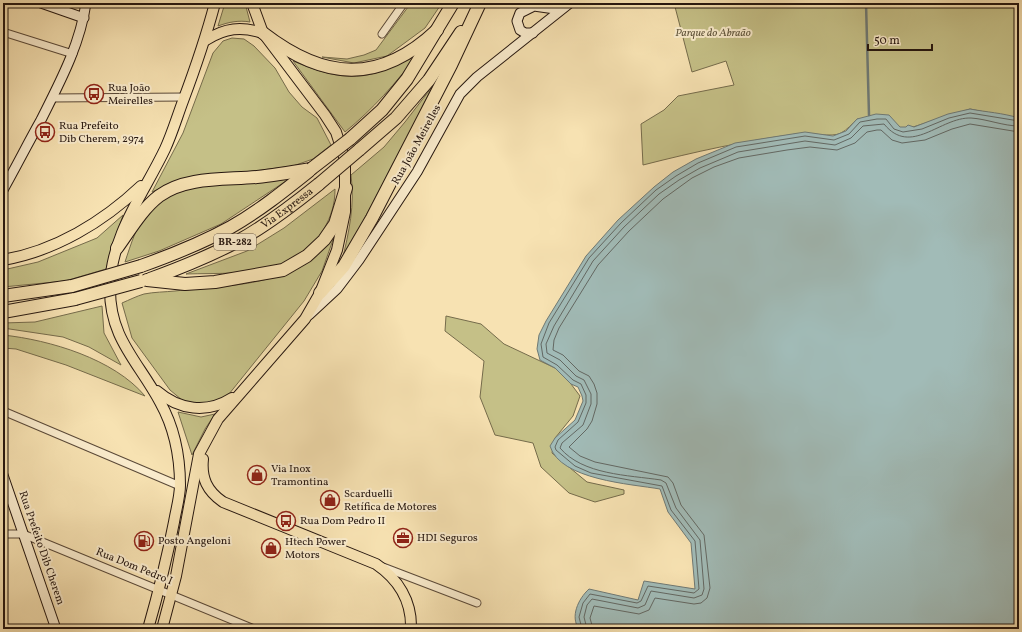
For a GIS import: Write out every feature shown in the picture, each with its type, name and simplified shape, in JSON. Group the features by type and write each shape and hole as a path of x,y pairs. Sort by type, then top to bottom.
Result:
{"highway":[{"name":"Via Expressa","path":"3,296 72,286 141,266 187,249 231,227 273,200 350,139 382,110 407,79 453,3"},
{"name":"Via Expressa","path":"3,312 74,299 144,280 194,262 238,241 280,215 319,184 396,118 429,80 460,32 476,3"},
{"path":"320,293 344,266 372,218 451,65 480,3"},
{"path":"263,33 295,54 320,64 340,70 362,70 382,65 404,56 423,43 437,30"},
{"path":"117,248 149,205 160,195 180,186 202,181 257,177 311,169"},
{"path":"144,280 185,284 215,282 283,270 307,256 324,240 335,224 346,188"}],"main road":[{"path":"41,3 84,18"},
{"path":"3,190 52,98 73,54 84,18 86,3"},
{"path":"148,629 159,589 180,486 179,464 171,428 160,402 123,344 115,326 110,304 112,267 126,223 165,148 206,40 215,3"},
{"path":"162,629 171,595 192,495 196,466 205,443 218,419 305,318 320,293 337,250 342,232 346,188 345,160 336,132 325,115 263,33 252,3"},
{"path":"533,33 525,33 520,30 517,21 520,13 534,6 556,9 569,4"},
{"name":"Rua João Meirelles","path":"305,318 337,289 360,260 417,172 460,94 477,77 569,4"},
{"path":"206,40 218,32 233,28 248,29 263,33"},
{"path":"3,260 21,257 44,249 84,230 121,203 150,177"},
{"path":"148,383 167,399 190,408 215,406 237,396"},
{"path":"205,443 202,470 205,482 214,496 236,508 376,564 395,580 408,602 411,629"},
{"name":"Rua Prefeito Dib Cherem","path":"3,475 56,629"}],"street":[{"path":"382,34 404,3"},
{"path":"3,32 73,54"},
{"path":"52,98 184,97"},
{"path":"3,411 180,486"},
{"name":"Rua Dom Pedro I","path":"3,534 23,534 254,629"},
{"path":"376,564 477,603"},
{"path":"395,580 407,576"}],"green space":[{"path":"225,3 245,3 250,22 242,21 226,23 218,26"},
{"path":"411,3 442,3 425,28 387,56 354,63 322,57 347,59 364,55 376,50"},
{"name":"Parque do Abraão","path":"674,3 1010,3 1019,6 1019,119 970,109 913,127 902,128 857,119 841,133 837,134 796,134 757,140 719,147 643,165 641,124 664,110 678,96 734,85 726,61 692,72"},
{"path":"232,38 244,39 254,46 275,68 289,92 302,107 317,118 331,145 313,159 293,166 177,181 152,192 183,133 213,53 223,41"},
{"path":"418,54 384,95 345,132 293,61 328,73 343,76 357,76 385,70"},
{"path":"432,87 412,129 342,261 352,208 351,175 384,147"},
{"path":"289,179 221,224 159,251 125,262 141,221 150,209 163,199 178,192 196,187 235,182"},
{"path":"335,189 332,210 324,229 312,245 295,259 283,265 247,272 186,274 247,251 284,228"},
{"path":"123,215 106,269 65,281 3,287 3,270 38,262 97,238"},
{"path":"335,234 322,271 304,301 229,394 217,403 191,403 182,400 170,390 132,338 122,303 144,294 242,284 283,274 302,265 319,252"},
{"path":"102,306 104,333 121,365 89,347 63,337 3,328 3,323 35,322"},
{"path":"446,316 481,324 504,344 555,368 571,384 580,396 573,416 555,438 552,453 587,482 624,490 624,494 595,502 569,493 541,467 533,443 495,435 480,397 484,361 445,331"},
{"path":"3,335 41,341 99,362 132,383 145,396 66,365 16,349 3,348"},
{"path":"178,412 201,417 215,414 205,429 192,455"}],"water":[{"path":"970,109 1019,118 1019,629 579,629 575,619 576,608 589,589 638,600 644,581 695,589 691,543 668,512 660,489 615,482 582,473 567,466 556,457 550,446 555,438 575,420 583,401 578,387 571,384 555,368 540,360 537,349 539,335 586,256 618,220 673,172 696,159 735,143 805,132 833,136 846,131 857,119 876,114 889,115 900,127 906,127 908,125 914,127 948,114"}],"waterway":[{"path":"866,3 869,115"}],"place":[{"name":"Rua João Meirelles","path":"94,94"},
{"name":"Rua Prefeito Dib Cherem, 2974","path":"45,132"},
{"name":"Via Inox Tramontina","path":"257,475"},
{"name":"Scarduelli Retífica de Motores","path":"330,500"},
{"name":"Rua Dom Pedro II","path":"286,521"},
{"name":"HDI Seguros","path":"403,538"},
{"name":"Posto Angeloni","path":"144,541"},
{"name":"Htech Power Motors","path":"271,548"}]}
